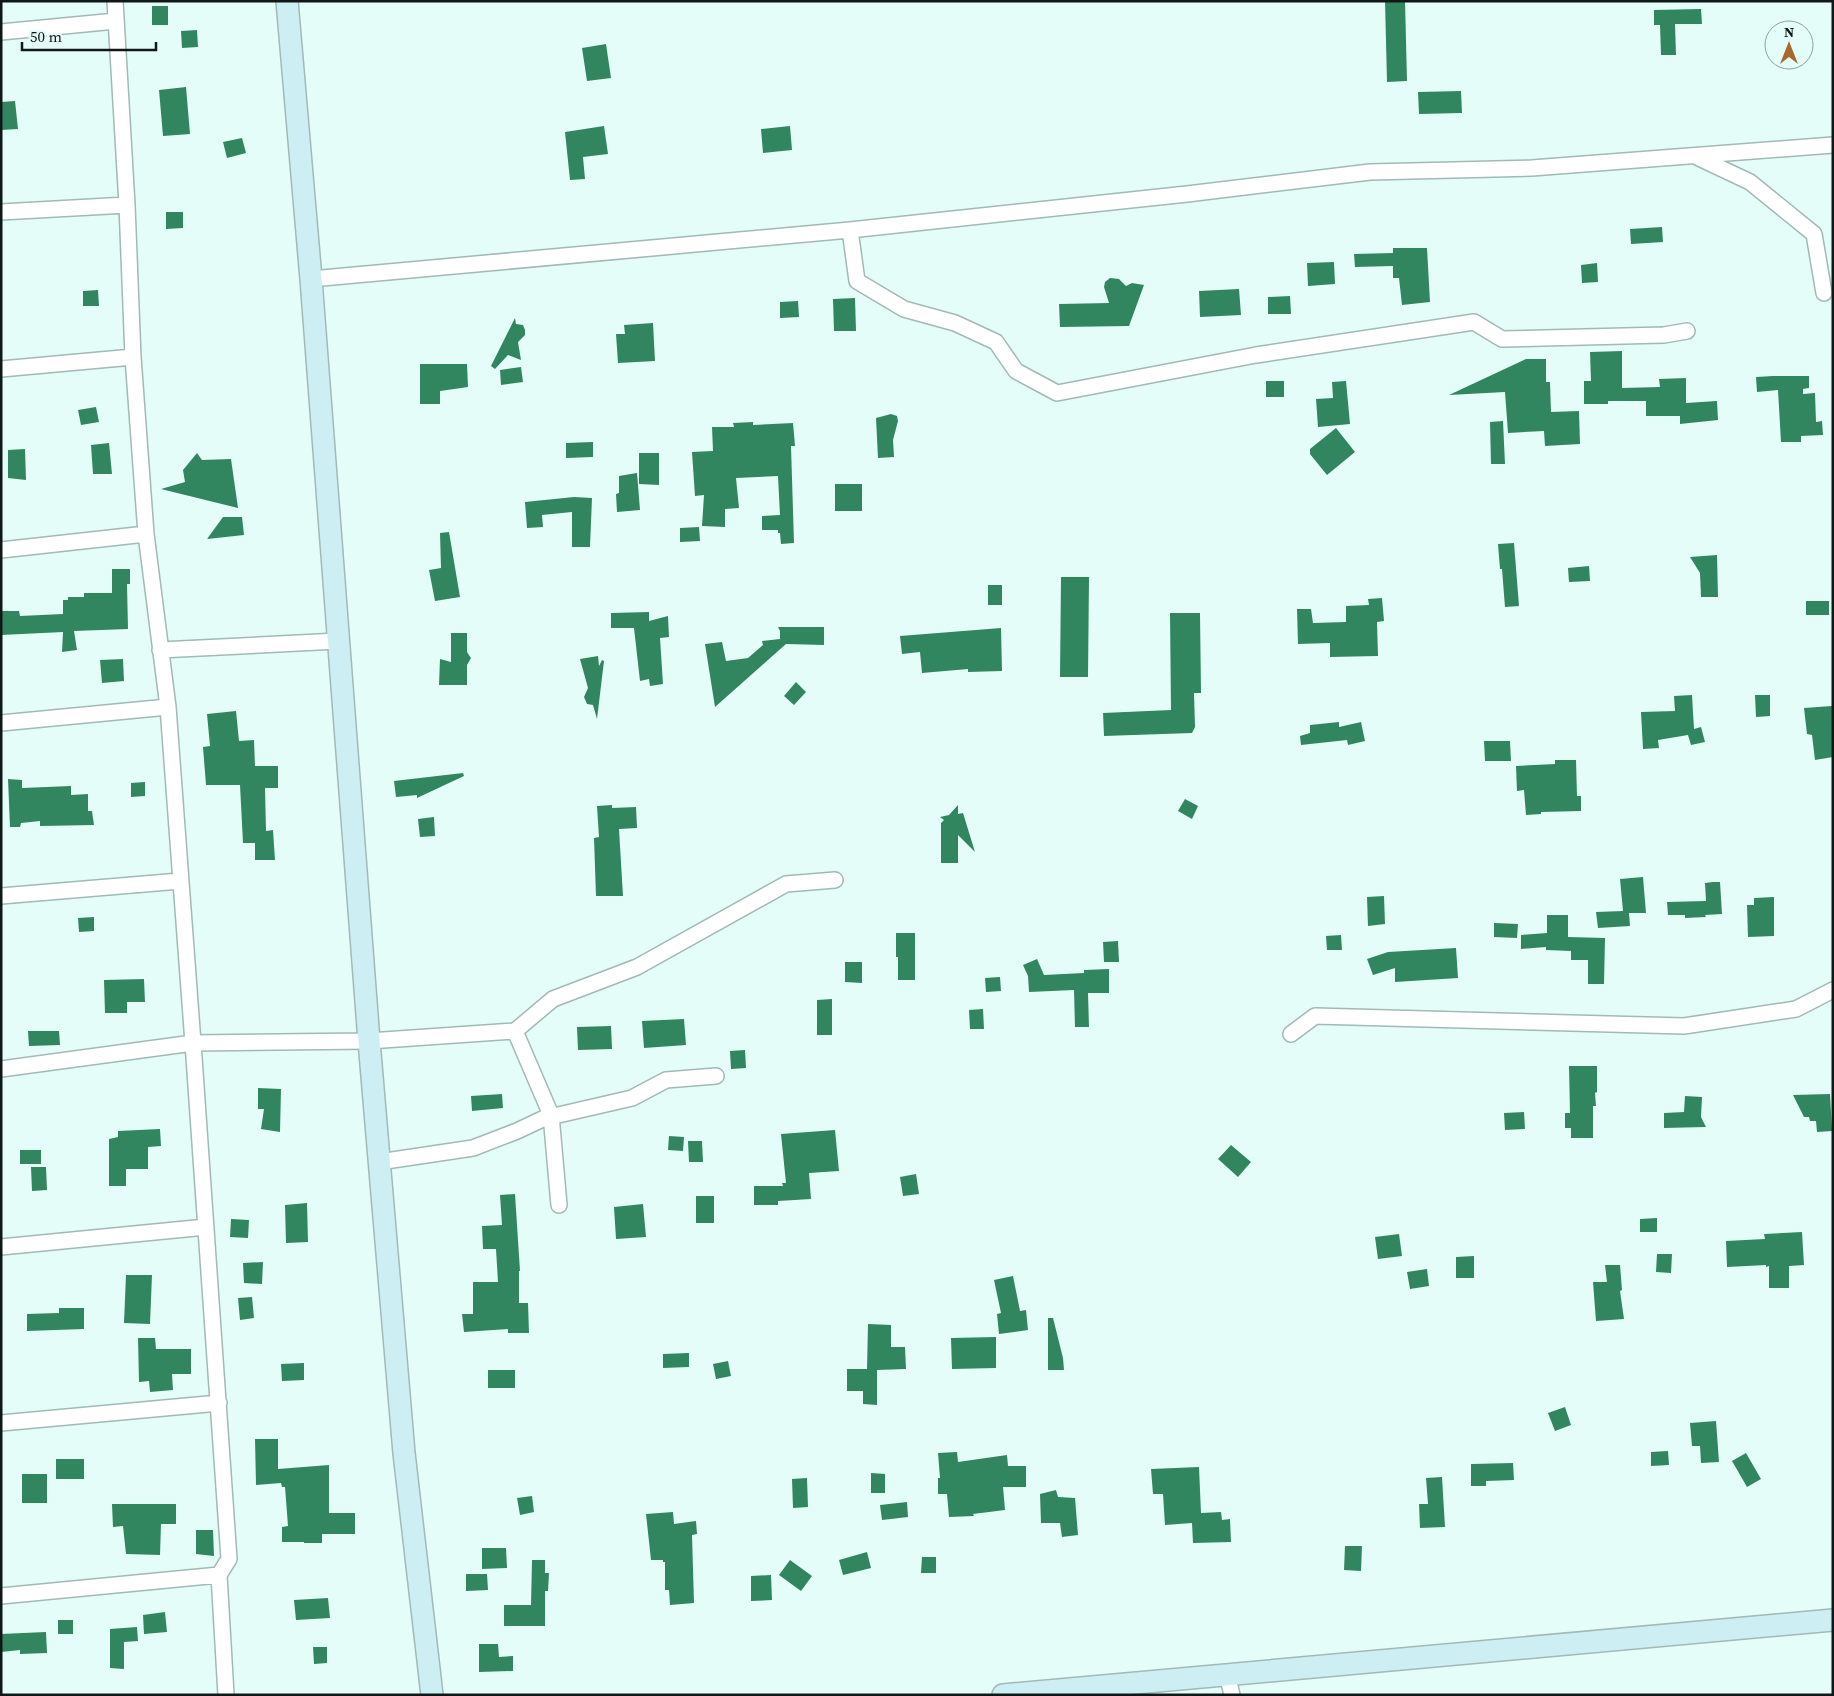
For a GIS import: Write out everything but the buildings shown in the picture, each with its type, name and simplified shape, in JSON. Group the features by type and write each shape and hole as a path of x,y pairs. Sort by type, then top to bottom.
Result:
{"street":[{"path":"115,1 133,357 146,534 168,707 219,1403 229,1559 219,1575 226,1695"},
{"path":"287,1 311,279 368,1041 404,1453 432,1695"},
{"path":"1,32 116,22"},
{"path":"311,279 850,230 1187,194 1370,172 1532,168 1833,145"},
{"path":"1694,156 1750,182 1814,234 1824,293"},
{"path":"1,212 126,205"},
{"path":"850,230 857,282 904,309 955,323 996,342 1016,371 1057,393 1256,354 1474,322 1502,339 1664,335 1687,331"},
{"path":"1,369 133,357"},
{"path":"1,550 146,534"},
{"path":"160,650 338,641"},
{"path":"1,723 168,707"},
{"path":"1,1069 193,1043 368,1041 515,1031 552,999 637,967 786,884 835,880"},
{"path":"1,896 180,881"},
{"path":"1291,1034 1315,1016 1684,1026 1796,1009 1833,990"},
{"path":"515,1031 551,1115 559,1205"},
{"path":"379,1162 473,1148 551,1115 554,1116 632,1098 666,1080 716,1076"},
{"path":"1,1247 206,1227"},
{"path":"1,1423 219,1403"},
{"path":"1,1596 219,1575"},
{"path":"1003,1695 1833,1620"},
{"path":"1227,1674 1232,1695"}]}
